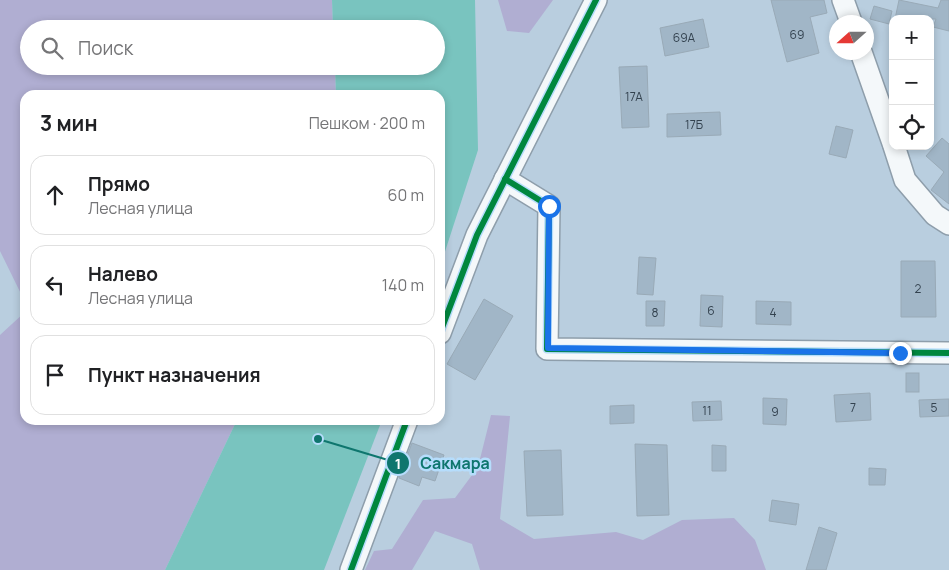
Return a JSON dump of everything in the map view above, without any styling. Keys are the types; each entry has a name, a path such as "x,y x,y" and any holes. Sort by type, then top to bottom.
{"street":[{"path":"445,320 477,235 596,0"},
{"path":"843,0 848,15"},
{"path":"864,60 889,133"},
{"path":"895,150 906,180 935,215 949,224"},
{"path":"505,179 549,206 548,348 949,353"},
{"path":"351,570 405,425"}],"shaded area":[{"path":"0,0 332,0 333,20 20,20 20,75 335,75 336,90 20,90 20,292 0,251"},
{"path":"332,0 475,0 478,150 445,252 445,90 336,90 335,75 445,75 445,20 333,20"},
{"path":"498,0 553,0 529,33 507,31"},
{"path":"20,317 20,425 235,425 165,570 0,570 0,335"},
{"path":"491,415 510,416 500,519 534,539 616,532 643,540 682,520 734,518 755,540 766,570 480,570 472,544 435,531 412,570 365,570 374,551 392,549 423,500 455,498 478,467"},
{"path":"235,425 380,425 324,570 165,570"}],"building":[{"path":"771,0 824,0 827,13 810,17 819,53 787,62"},
{"path":"899,0 938,8 941,0 949,0 949,31 934,27 936,19 934,19 934,15 896,15"},
{"path":"874,6 892,11 891,15 889,15 889,24 874,20 874,15 871,15"},
{"path":"703,19 709,47 665,56 660,28"},
{"path":"647,66 649,127 622,128 619,67"},
{"path":"720,112 721,135 667,137 667,114"},
{"path":"836,126 853,130 846,158 829,154"},
{"path":"942,138 949,144 949,204 931,190 944,172 926,156 931,150 934,150 934,147"},
{"path":"639,257 656,258 653,295 637,294"},
{"path":"901,261 935,261 936,317 901,317"},
{"path":"701,295 723,296 722,327 700,326"},
{"path":"484,299 513,316 475,380 447,364"},
{"path":"646,301 665,301 664,326 646,326"},
{"path":"756,301 791,302 791,325 756,324"},
{"path":"906,373 919,373 919,392 906,392"},
{"path":"870,393 871,420 836,422 834,395"},
{"path":"763,398 787,399 786,425 763,424"},
{"path":"949,399 949,416 920,417 919,400"},
{"path":"721,401 722,420 693,421 692,402"},
{"path":"634,405 634,423 610,424 610,406"},
{"path":"412,443 444,455 435,481 422,477 419,486 399,478"},
{"path":"635,444 667,445 669,515 637,516"},
{"path":"712,445 726,446 726,471 712,471"},
{"path":"561,450 563,515 527,516 524,451"},
{"path":"869,468 886,469 885,485 869,485"},
{"path":"772,500 799,504 796,525 769,521"},
{"path":"819,527 837,533 826,570 806,570"}],"cycle path":[{"path":"445,320 477,235 596,0"},
{"path":"505,179 549,206 547,349 949,353"},
{"path":"351,570 405,425"}],"place":[{"name":"Сакмара","path":"318,439"}],"route":[{"path":"549,206 548,348 900,353"}]}
